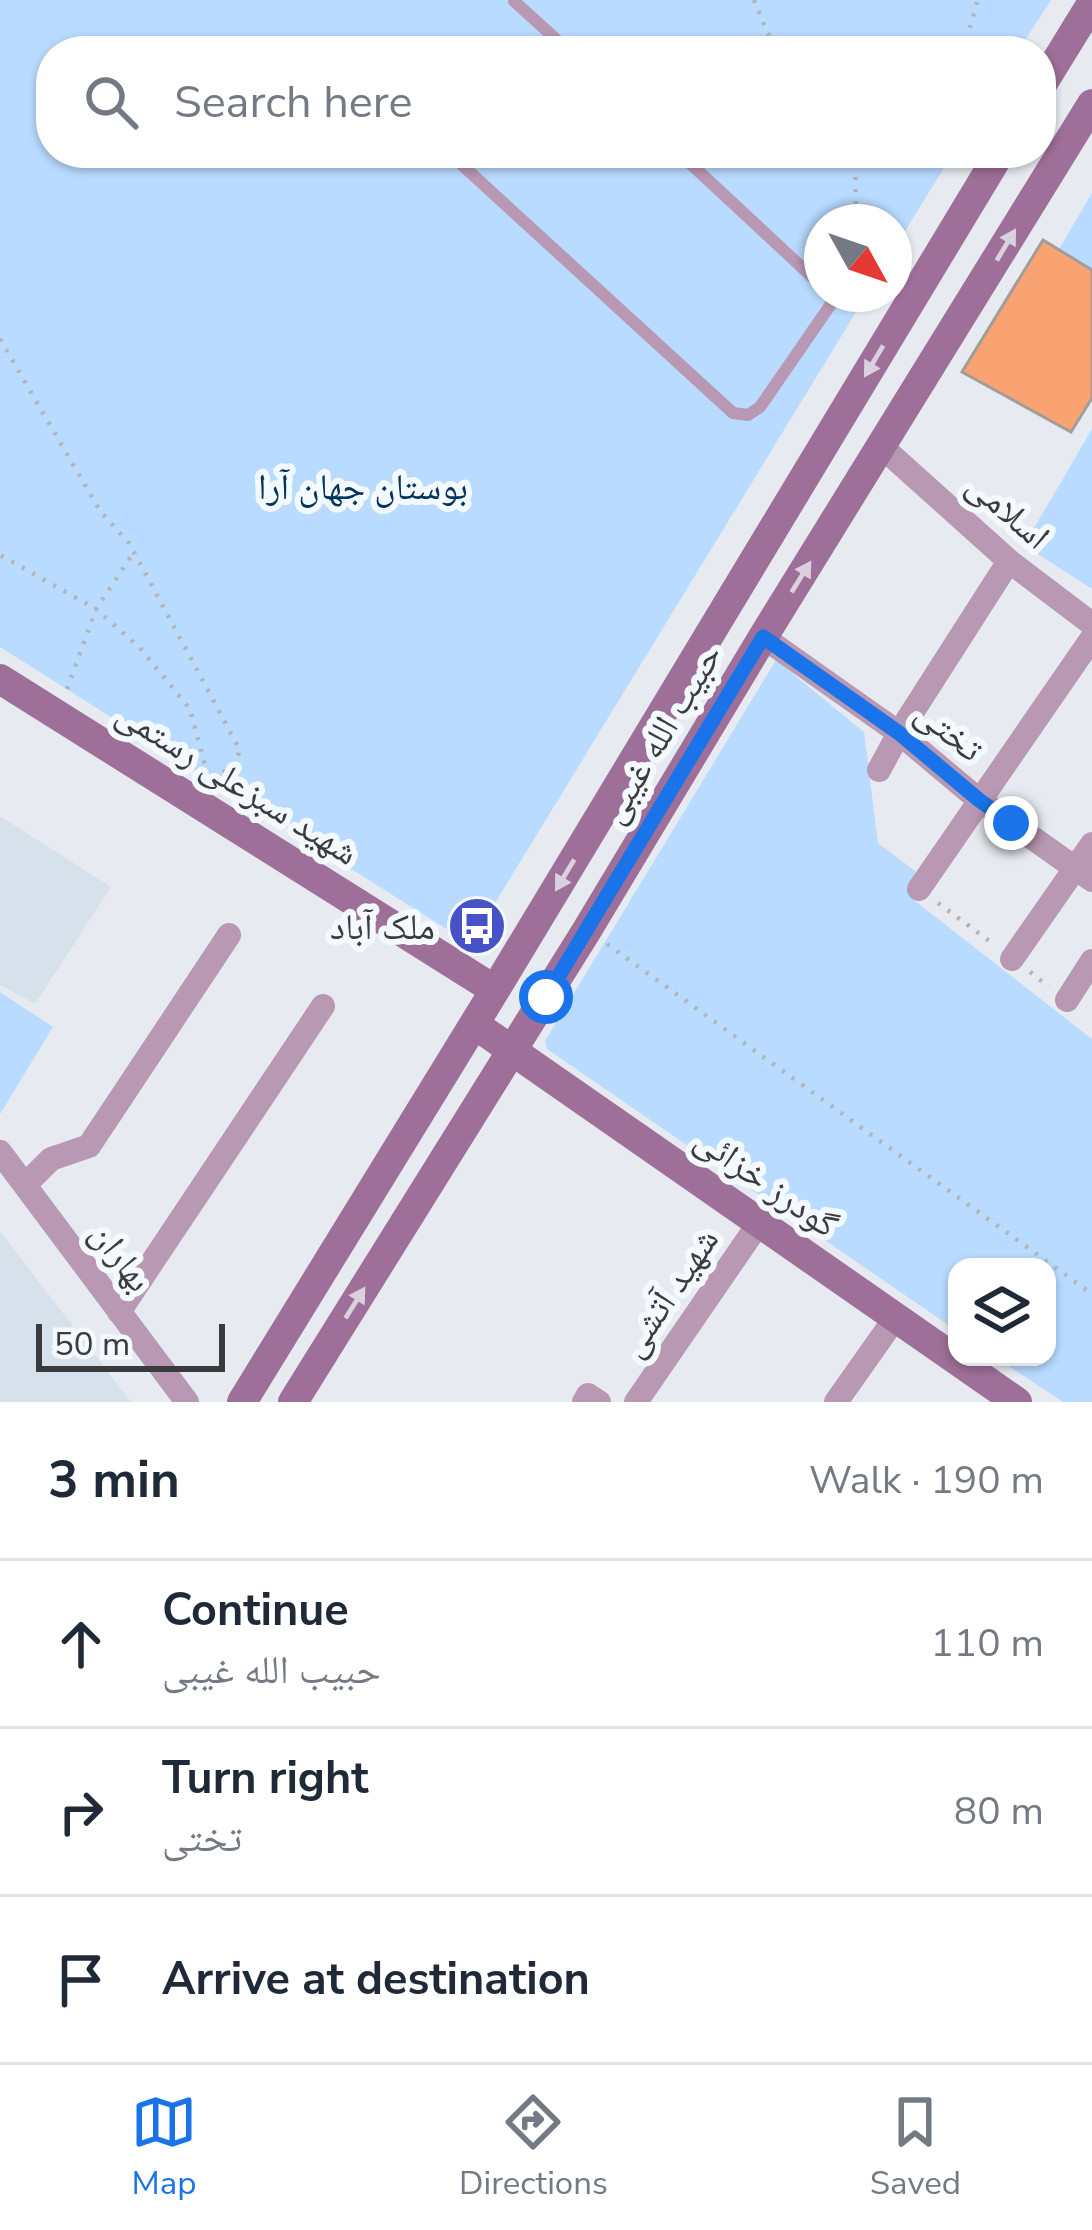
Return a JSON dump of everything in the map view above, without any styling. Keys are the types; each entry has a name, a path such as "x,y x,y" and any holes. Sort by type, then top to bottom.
{"main road":[{"path":"1056,62 1092,3"},
{"name":"حبیب الله غیبی","path":"1056,163 1092,104"},
{"name":"حبیب الله غیبی","path":"912,274 989,168"},
{"name":"حبیب الله غیبی","path":"293,1402 1053,168"},
{"name":"حبیب الله غیبی","path":"242,1402 495,990 889,312"},
{"name":"شهید سبزعلی رستمی","path":"0,679 495,990"},
{"name":"گودرز خزائی","path":"474,1024 1017,1402"}],"street":[{"name":"اسلامی","path":"882,447 1009,561 1092,624"},
{"path":"879,770 1009,561"},
{"name":"تختی","path":"763,637 1084,874"},
{"path":"919,889 1092,638"},
{"path":"1012,959 1084,874 1092,844"},
{"path":"25,1185 51,1159 89,1146 230,935"},
{"path":"1067,1000 1092,961"},
{"path":"119,1312 323,1006"},
{"name":"بهاران","path":"0,1152 187,1402"},
{"name":"شهید آتشی","path":"636,1402 759,1223"},
{"path":"836,1402 896,1318"},
{"path":"584,1402 588,1395 599,1402"}],"lane":[{"path":"514,1 552,36"},
{"path":"465,168 733,413 748,415 760,407 824,312"},
{"path":"695,168 804,269"}],"path":[{"path":"754,0 770,36"},
{"path":"967,36 978,0"},
{"path":"855,168 856,204"},
{"path":"0,339 100,512 134,552 240,750 234,766 208,779 190,709 140,648 96,609 0,556"},
{"path":"68,688 96,609 134,552"},
{"path":"587,930 1092,1294"}],"shaded area":[{"path":"0,816 111,887 35,1004 0,985"},
{"path":"0,1231 131,1402 0,1402"}],"green space":[{"name":"بوستان جهان آرا","path":"0,0 1051,0 1028,36 36,36 36,168 944,168 912,220 912,204 804,204 804,312 856,312 470,944 0,647"},
{"path":"1092,193 1092,282 1051,263"},
{"path":"1092,429 1092,589 1024,545"},
{"path":"776,660 864,732 878,843 923,877 910,897 1092,1039 1092,1402 1063,1402 1009,1366 1056,1366 1056,1258 948,1258 948,1325 547,1049 545,1041"},
{"path":"0,992 53,1027 0,1114"}],"building":[{"path":"1043,240 1092,270 1092,398 1071,432 962,372"}],"place":[{"name":"ملک آباد","path":"477,926"}],"route":[{"path":"546,997 763,637 899,733 1011,823"}]}
